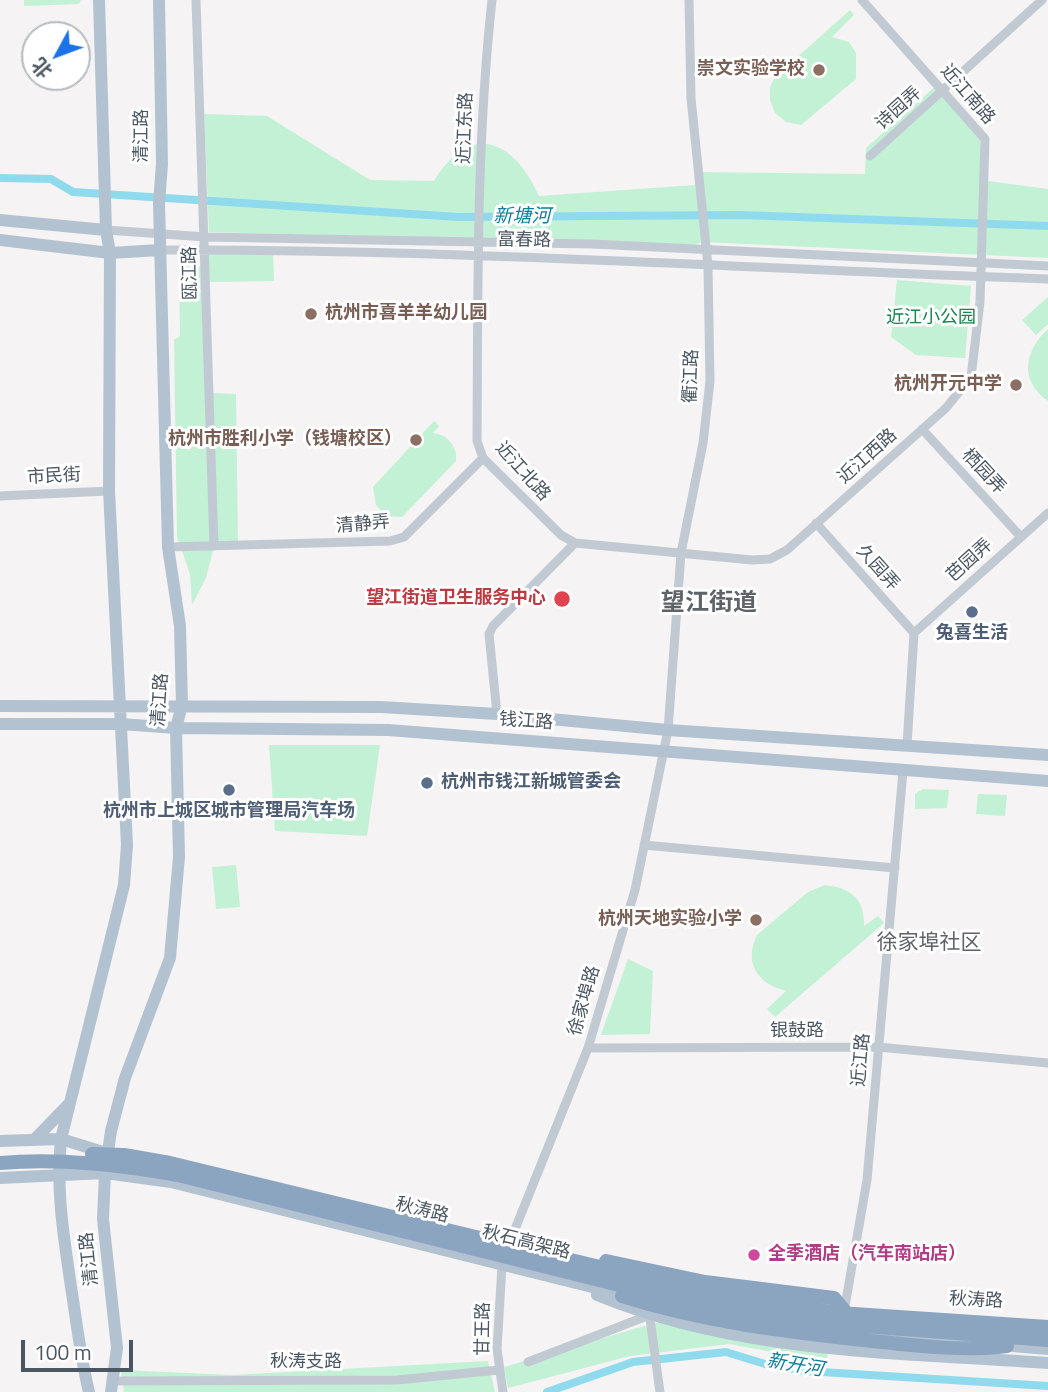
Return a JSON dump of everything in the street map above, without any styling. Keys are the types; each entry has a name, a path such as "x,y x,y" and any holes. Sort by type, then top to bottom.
{"highway":[{"name":"秋石高架路","path":"0,1154 124,1155 277,1188 636,1278 732,1299 839,1313 1048,1324"},
{"name":"秋石高架路","path":"0,1163 71,1161 123,1166 217,1184 656,1295 747,1313 848,1325 1048,1340"},
{"path":"277,1188 310,1193 659,1273 725,1285 834,1298 845,1310"},
{"path":"335,1214 381,1233 565,1277 685,1314 755,1327 896,1344 984,1349 1007,1346"}],"main road":[{"path":"89,1392 80,1356 60,1218 58,1174 61,1139 124,886 127,845 109,491 110,253 104,194 99,0"},
{"name":"清江路","path":"112,1387 117,1349 103,1219 105,1173 125,1078 170,958 179,857 176,727 182,705 180,626 168,547 159,198 162,164 159,0"},
{"name":"富春路","path":"0,220 106,230"},
{"name":"富春路","path":"0,240 110,253 160,250"},
{"name":"钱江路","path":"0,706 375,707 1048,755"},
{"name":"钱江路","path":"0,724 388,730 1048,781"},
{"path":"34,1140 70,1103"},
{"name":"秋涛路","path":"0,1141 61,1139 108,1154 152,1157 227,1172 339,1208 654,1286 786,1308 1048,1324"},
{"name":"秋涛路","path":"0,1178 105,1173 209,1190 502,1266 730,1318 840,1331 1048,1349"},
{"path":"561,1280 648,1316 720,1334 837,1349 1048,1363"}],"street":[{"name":"瓯江路","path":"196,0 206,237 214,546"},
{"name":"近江东路","path":"479,258 481,99 492,0"},
{"name":"衢江路","path":"664,750 668,730 681,553 703,443 710,382 708,266 704,250 689,63 689,0"},
{"name":"近江南路","path":"862,0 985,139 980,277"},
{"name":"诗园弄","path":"870,156 1042,0"},
{"name":"富春路","path":"106,230 206,237 592,244 1048,266"},
{"name":"富春路","path":"160,250 356,250 479,258 593,259 1048,279"},
{"name":"近江北路","path":"479,258 477,441 483,458 561,536 575,543"},
{"name":"近江西路","path":"681,553 770,559 787,550 946,408 971,377 978,337 980,277"},
{"name":"栖园弄","path":"922,429 1021,537"},
{"name":"清静弄","path":"168,547 390,541 404,537 483,458"},
{"name":"市民街","path":"0,496 109,491"},
{"name":"芭园弄","path":"914,633 1048,513"},
{"name":"久园弄","path":"816,523 914,633"},
{"path":"497,714 489,634 492,626 575,543 681,553"},
{"path":"907,745 914,633"},
{"name":"徐家埠路","path":"507,1251 588,1048 635,890 664,750"},
{"name":"近江路","path":"837,1349 867,1180 903,771"},
{"path":"644,845 895,868"},
{"name":"银鼓路","path":"588,1048 878,1047 1048,1063"},
{"name":"甘王路","path":"502,1266 497,1349 502,1391"},
{"path":"654,1286 648,1316 660,1392"},
{"path":"528,1362 648,1316"},
{"name":"秋涛支路","path":"112,1387 397,1380 499,1370"}],"green space":[{"path":"24,0 81,0 79,4 24,6"},
{"path":"850,10 854,15 832,37 849,42 856,53 856,79 801,125 786,122 775,113 770,100 770,87 775,77"},
{"path":"938,84 980,131 980,180 1048,189 1048,258 702,242 694,245 209,232 204,114 267,116 370,180 434,181 448,162 462,150 477,144 491,145 505,151 517,161 539,196 695,185 695,172 865,174 866,148"},
{"path":"205,250 273,252 274,281 207,282 210,393 236,394 238,545 214,546 206,578 192,605 190,574 177,537 174,340 180,336 179,266 206,267"},
{"name":"近江小公园","path":"897,280 971,286 965,358 916,355 891,337"},
{"path":"1048,297 1048,324 1036,335 1022,320"},
{"path":"1048,329 1048,401 1032,384 1028,366 1034,347"},
{"path":"434,421 439,426 433,433 450,442 456,461 402,517 386,516 376,505 373,487"},
{"path":"269,745 380,745 367,836 275,831"},
{"path":"923,789 949,790 947,808 915,809 915,794"},
{"path":"978,794 1007,795 1005,816 976,814"},
{"path":"236,865 240,907 216,909 212,867"},
{"path":"825,885 855,896 862,909 864,926 878,916 884,923 775,1017 767,1009 786,991 761,978 753,963 753,945 757,935 808,892"},
{"path":"628,959 653,971 650,1034 601,1035"},
{"path":"696,1314 830,1329 827,1362 729,1344 630,1356 508,1388 504,1367 644,1326"},
{"path":"488,1361 495,1392 124,1392 121,1370 232,1375"}],"waterway":[{"name":"新塘河","path":"0,178 51,179 73,192 458,217 741,215 1048,226"},
{"name":"新开河","path":"547,1392 633,1362 726,1352 765,1364 805,1371 1048,1386"}],"place":[{"name":"崇文实验学校","path":"819,70"},
{"name":"杭州市喜羊羊幼儿园","path":"311,314"},
{"name":"杭州开元中学","path":"1016,385"},
{"name":"杭州市胜利小学（钱塘校区）","path":"416,440"},
{"name":"望江街道卫生服务中心","path":"562,599"},
{"name":"兔喜生活","path":"972,612"},
{"name":"杭州市钱江新城管委会","path":"427,783"},
{"name":"杭州市上城区城市管理局汽车场","path":"229,790"},
{"name":"杭州天地实验小学","path":"756,920"},
{"name":"全季酒店（汽车南站店）","path":"754,1255"}],"district":[{"name":"望江街道","path":"709,604"},
{"name":"徐家埠社区","path":"929,944"}]}
